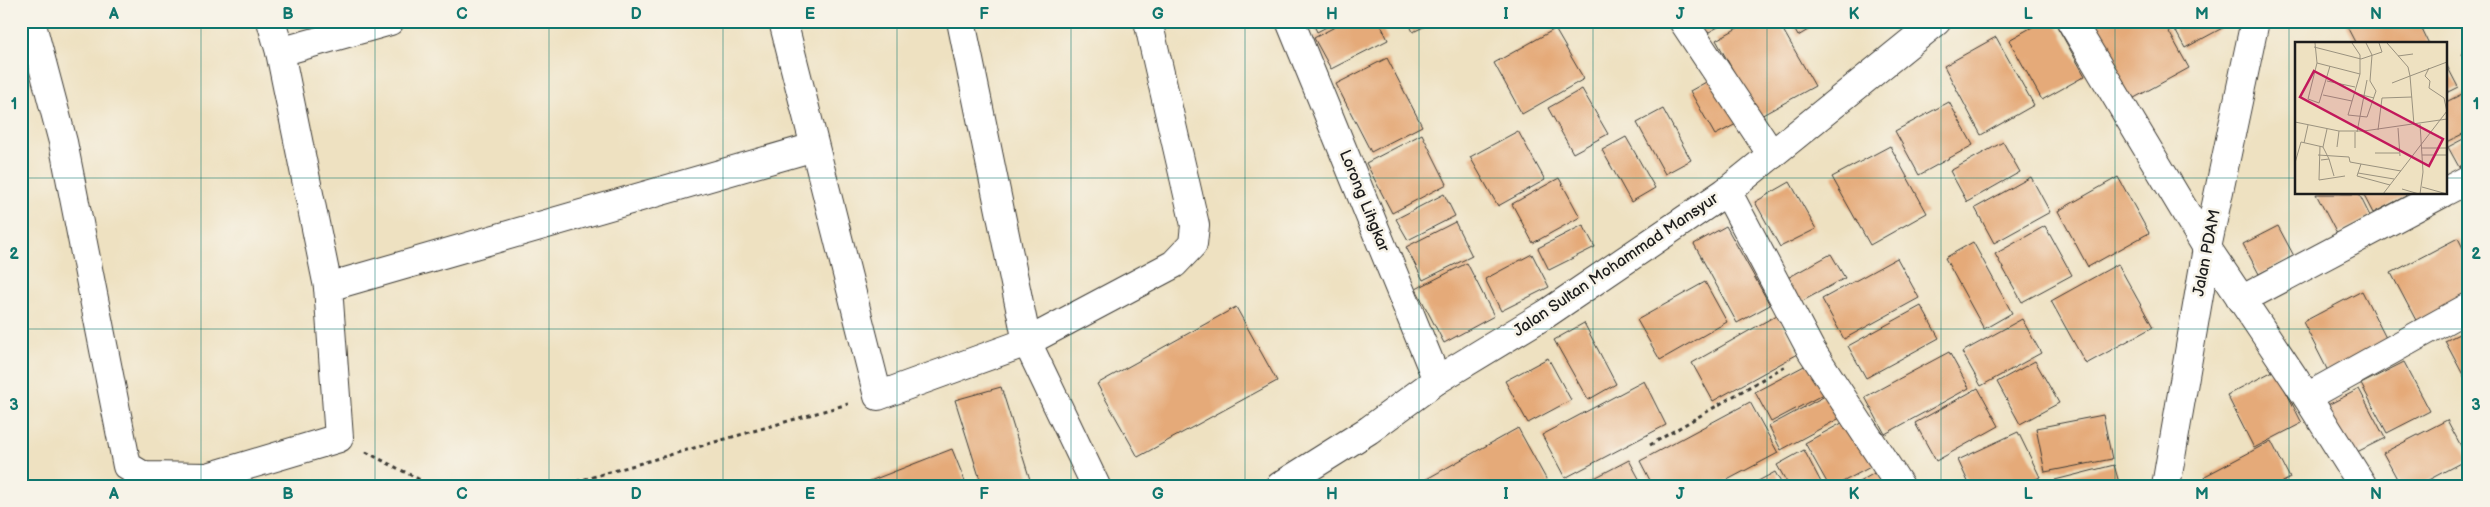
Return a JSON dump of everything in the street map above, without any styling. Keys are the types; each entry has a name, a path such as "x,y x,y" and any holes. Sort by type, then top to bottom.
{"street":[{"path":"31,21 63,142 127,466 144,476 208,477 339,438 328,287 280,52 271,21"},
{"path":"280,52 390,21"},
{"path":"783,21 878,396 1026,342 1174,264 1192,244 1195,225 1148,21"},
{"path":"961,21 1026,342 1096,486"},
{"name":"Lorong Lihgkar","path":"1290,21 1437,380"},
{"path":"1683,21 1772,155"},
{"name":"Jalan Sultan Mohammad Mansyur","path":"1280,486 1369,430 1437,380 1546,314 1727,191 1936,21"},
{"path":"2071,21 2207,248 2240,300 2307,397 2363,486"},
{"name":"Jalan PDAM","path":"2166,486 2207,248 2255,21"},
{"path":"328,287 814,147"},
{"path":"2448,190 2469,179"},
{"path":"1727,191 1812,350 1900,486"},
{"path":"2240,300 2439,195"},
{"path":"2307,397 2469,308"}],"path":[{"path":"1650,445 1812,350"},
{"path":"561,486 878,396"},
{"path":"339,438 432,486"}],"building":[{"path":"1312,21 1338,21 1317,32"},
{"path":"1346,21 1379,21 1388,40 1331,69 1314,38"},
{"path":"1408,21 1436,21 1413,32"},
{"path":"1691,21 1729,21 1700,37"},
{"path":"1750,21 1778,21 1815,86 1759,117 1716,40"},
{"path":"1790,21 1823,21 1798,36"},
{"path":"2043,21 2054,21 2085,76 2042,100 2009,40"},
{"path":"2080,21 2163,21 2189,68 2125,103"},
{"path":"2170,21 2225,21 2228,25 2185,48"},
{"path":"2344,21 2418,21 2428,42 2355,42"},
{"path":"1555,29 1584,79 1522,114 1494,63"},
{"path":"1996,37 2034,105 1981,135 1944,66"},
{"path":"2469,51 2469,67 2462,54"},
{"path":"1387,58 1422,126 1371,152 1336,84"},
{"path":"2448,68 2458,87 2448,92"},
{"path":"1717,76 1742,121 1715,135 1690,91"},
{"path":"1582,89 1608,134 1573,153 1548,108"},
{"path":"2466,92 2469,97 2469,131 2448,141 2448,101"},
{"path":"1949,102 1973,145 1919,175 1895,131"},
{"path":"1663,109 1691,160 1665,174 1637,123"},
{"path":"1518,131 1545,180 1498,206 1470,157"},
{"path":"1422,134 1447,184 1392,213 1366,163"},
{"path":"2469,136 2469,161 2459,167 2448,147"},
{"path":"1626,137 1655,188 1631,202 1602,150"},
{"path":"2003,142 2020,172 1967,202 1950,171"},
{"path":"1890,146 1927,213 1870,245 1832,177"},
{"path":"2031,177 2050,212 1994,243 1975,208"},
{"path":"2118,177 2149,233 2088,267 2058,211"},
{"path":"1559,178 1580,217 1533,243 1512,204"},
{"path":"1790,182 1816,229 1780,247 1755,202"},
{"path":"1444,194 1455,216 1408,240 1396,219"},
{"path":"2317,195 2360,195 2370,216 2337,234"},
{"path":"2364,195 2406,195 2406,196 2373,213"},
{"path":"1455,222 1472,256 1423,280 1406,247"},
{"path":"1583,225 1595,247 1549,270 1538,248"},
{"path":"1726,226 1770,305 1737,323 1694,244"},
{"path":"2045,226 2072,275 2022,302 1995,254"},
{"path":"2278,226 2294,256 2259,274 2243,244"},
{"path":"2458,238 2469,260 2469,303 2420,328 2391,273"},
{"path":"1973,242 2012,313 1984,329 1945,258"},
{"path":"1532,254 1549,287 1501,311 1485,279"},
{"path":"1831,254 1845,278 1797,304 1784,280"},
{"path":"1897,258 1919,298 1844,339 1822,299"},
{"path":"1467,263 1494,316 1444,343 1416,289"},
{"path":"2118,264 2153,327 2086,364 2051,301"},
{"path":"1705,282 1727,322 1660,360 1637,320"},
{"path":"2362,291 2388,342 2329,373 2303,322"},
{"path":"1921,306 1939,338 1866,378 1848,346"},
{"path":"1236,307 1277,381 1138,457 1097,384"},
{"path":"1777,315 1798,354 1713,401 1692,363"},
{"path":"2022,319 2041,353 1981,386 1962,352"},
{"path":"1584,323 1616,384 1588,400 1554,340"},
{"path":"2469,329 2469,386 2445,341"},
{"path":"1949,352 1969,388 1885,434 1865,397"},
{"path":"1548,358 1571,400 1528,423 1505,381"},
{"path":"2035,361 2059,403 2020,424 1997,382"},
{"path":"2404,362 2430,411 2387,433 2361,384"},
{"path":"1808,364 1824,394 1771,422 1755,392"},
{"path":"2275,370 2302,423 2254,448 2227,395"},
{"path":"1644,381 1666,425 1565,478 1542,435"},
{"path":"1001,387 1032,486 982,486 955,400"},
{"path":"1978,388 1999,426 1936,461 1915,423"},
{"path":"2359,389 2385,438 2347,457 2322,408"},
{"path":"1827,395 1840,418 1781,450 1769,426"},
{"path":"1750,402 1778,453 1716,486 1653,486 1640,461"},
{"path":"2103,415 2112,459 2045,472 2036,428"},
{"path":"1851,418 1876,464 1835,486 1829,486 1805,443"},
{"path":"2447,420 2468,459 2417,486 2401,486 2383,453"},
{"path":"1518,428 1550,486 1414,486"},
{"path":"2018,432 2040,477 2021,486 1970,486 1958,460"},
{"path":"2271,441 2290,478 2276,486 2210,486 2205,476"},
{"path":"952,449 967,486 872,486 870,481"},
{"path":"1804,450 1823,486 1789,486 1777,465"},
{"path":"1629,460 1643,486 1579,486"},
{"path":"2114,465 2120,486 2057,486 2055,480"},
{"path":"1878,471 1886,486 1852,486"},
{"path":"1775,472 1783,486 1749,486"},
{"path":"2439,481 2442,486 2430,486"}]}
